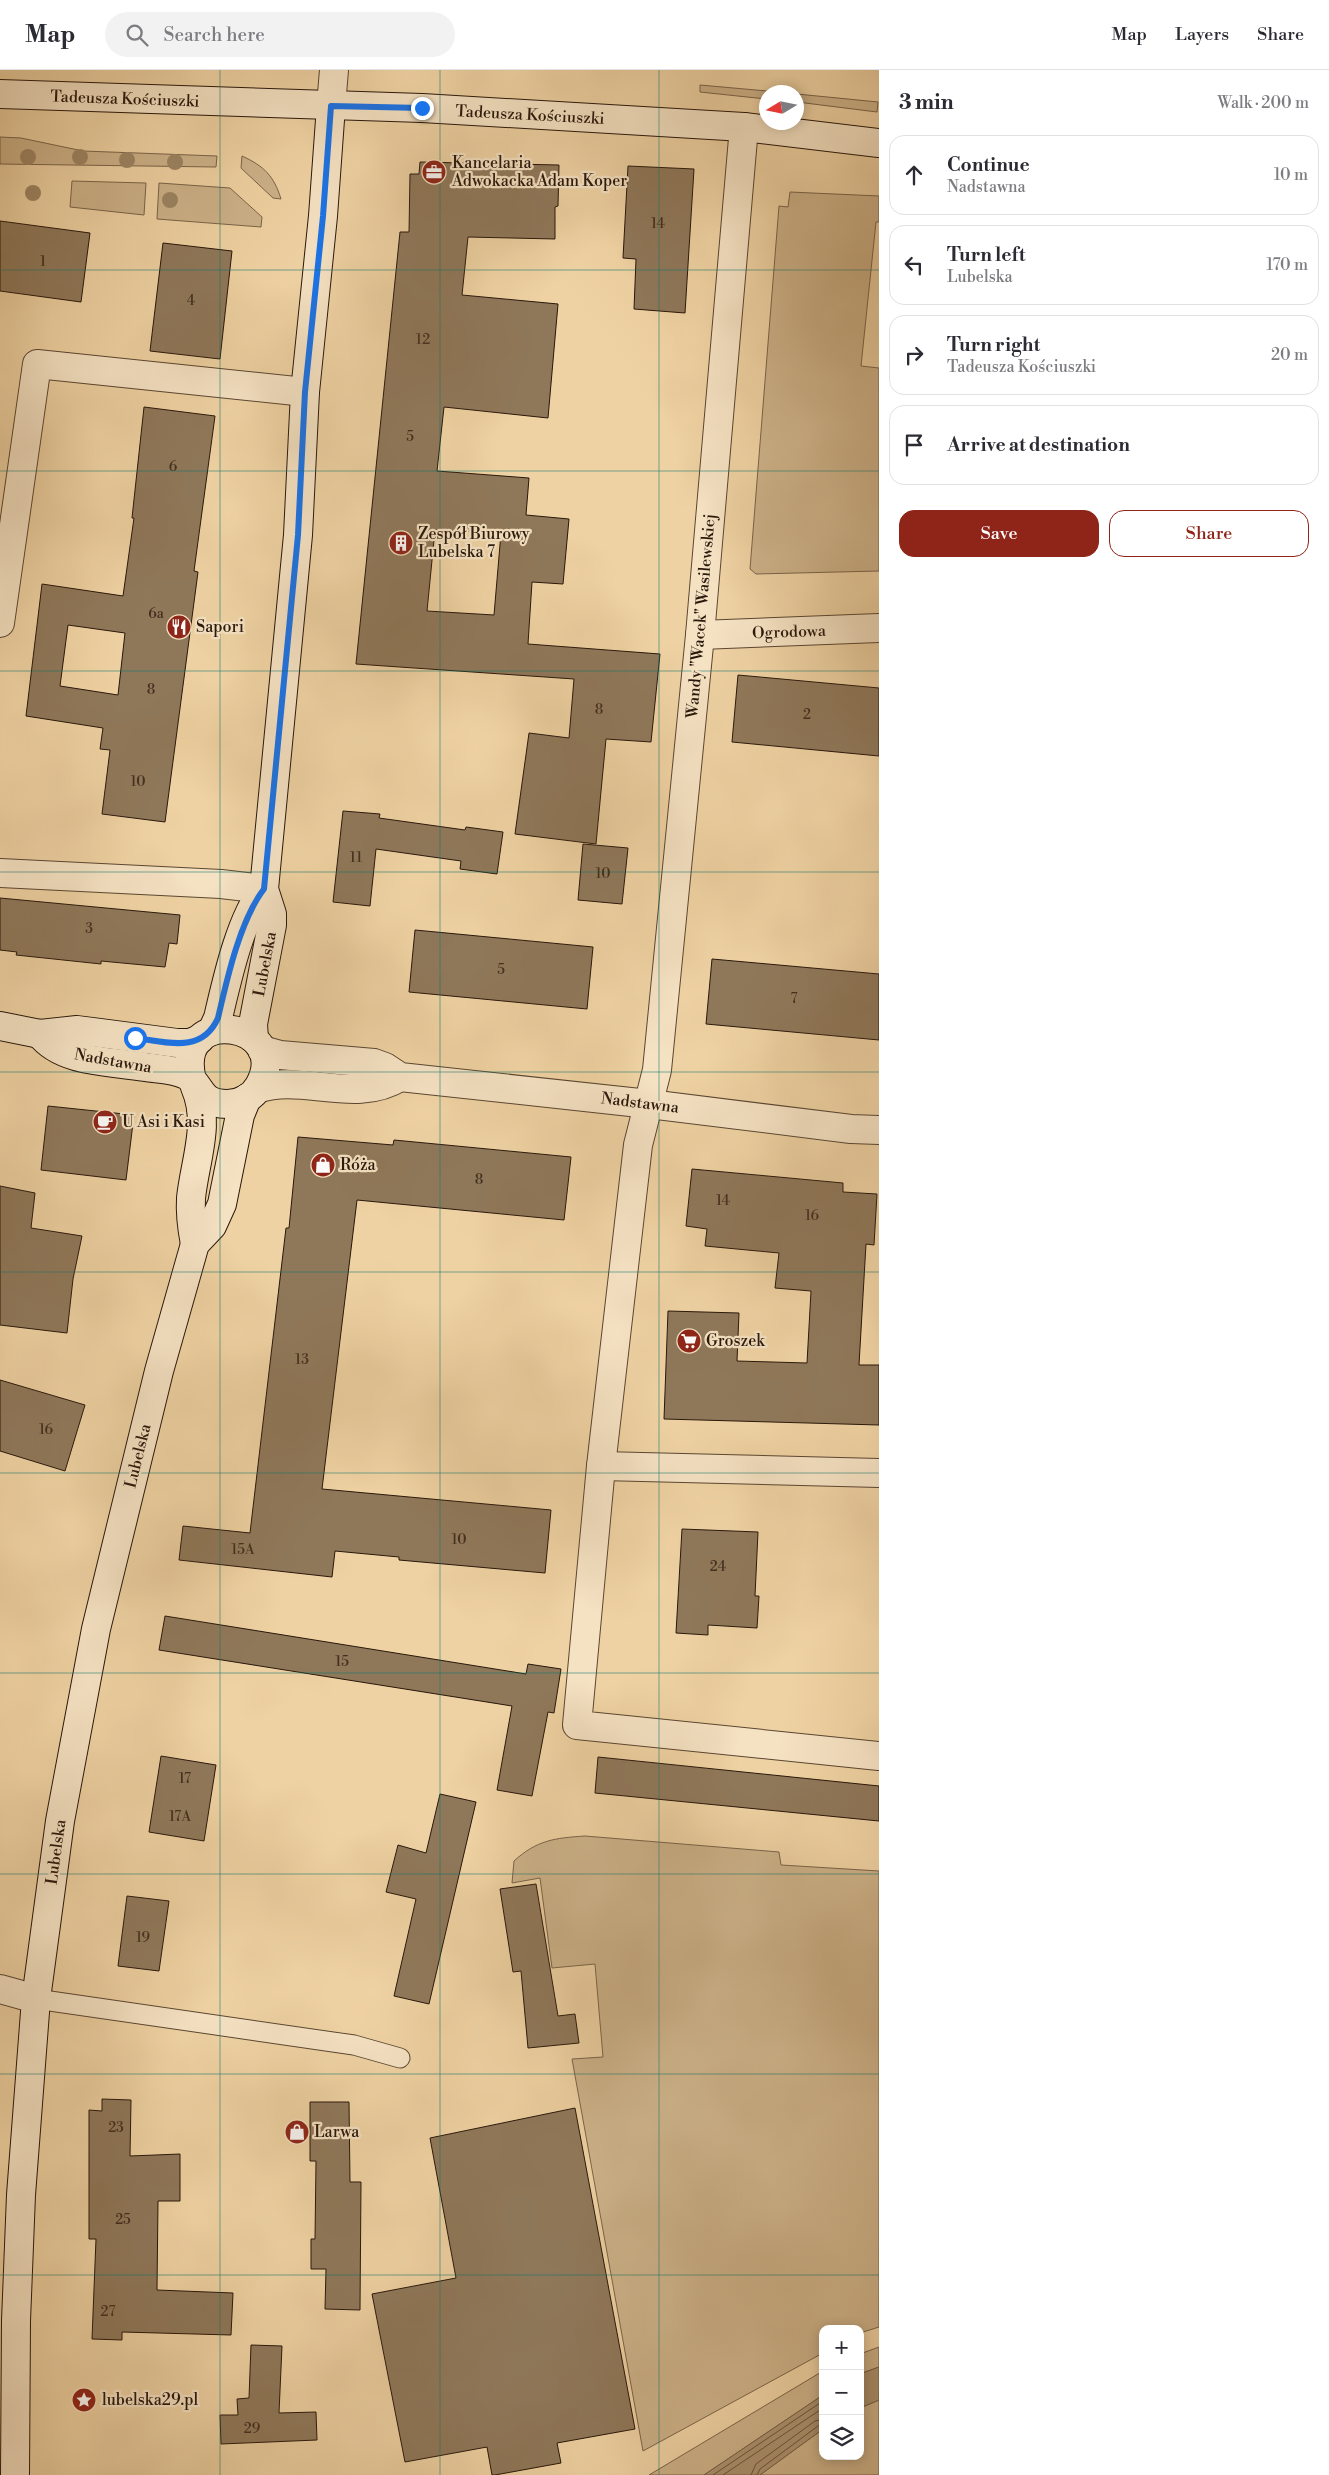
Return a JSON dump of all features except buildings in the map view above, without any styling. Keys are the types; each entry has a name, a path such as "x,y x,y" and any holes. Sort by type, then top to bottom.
{"street":[{"name":"Lubelska","path":"258,1045 253,1024 272,925 272,914 264,889 298,535 305,392 322,225 334,70"},
{"name":"Tadeusza Kościuszki","path":"0,94 422,108 744,127 879,143"},
{"name":"Wandy \"Wacek\" Wasilewskiej","path":"744,127 700,635 657,1070 638,1144 601,1466 577,1725 879,1756"},
{"path":"0,623 36,364 305,392"},
{"name":"Ogrodowa","path":"700,635 879,628"},
{"path":"0,873 221,884 264,889"},
{"name":"Lubelska","path":"206,1035 218,1018 245,921 264,889"},
{"name":"Nadstawna","path":"0,1026 40,1034 77,1030 177,1043 190,1043 206,1035"},
{"path":"234,1029 241,1031 258,1045 264,1074 252,1094 234,1104 219,1103 206,1097 194,1084 190,1072 191,1054 206,1035 234,1029"},
{"name":"Nadstawna","path":"40,1034 52,1046 70,1055 179,1073 194,1084"},
{"name":"Nadstawna","path":"258,1045 280,1055 374,1063 385,1067 400,1077 649,1104 851,1129 879,1130"},
{"name":"Nadstawna","path":"252,1094 280,1086 362,1089 386,1084 400,1077"},
{"name":"Lubelska","path":"194,1084 201,1100 203,1120 191,1198 191,1222 196,1244"},
{"name":"Lubelska","path":"15,2475 16,2321 21,2195 36,1999 60,1822 96,1629 159,1370 196,1244 212,1226 222,1204 240,1115 252,1094"},
{"path":"601,1466 879,1474"},
{"path":"0,1989 36,1999"}],"lane":[{"path":"36,1999 354,2045 400,2058"}],"shaded area":[{"path":"700,85 759,90 759,98 700,92"},
{"path":"804,95 878,102 877,112 804,103"},
{"path":"0,137 21,138 83,151 217,156 216,167 0,164"},
{"path":"242,156 267,173 275,184 281,199 273,198 241,168"},
{"path":"72,181 146,183 144,215 70,207"},
{"path":"159,183 230,188 262,217 261,227 157,219"},
{"path":"790,192 879,196 879,222 876,222 861,366 879,368 879,571 756,574 750,569 779,206 788,207"},
{"path":"585,1836 779,1852 781,1865 879,1871 879,2327 864,2332 864,2325 819,2325 819,2355 643,2451 572,2059 603,2057 595,1964 552,1968 540,1878 512,1883 514,1861 522,1854 539,1844 564,1838"},
{"path":"879,2347 879,2367 864,2373 864,2353"},
{"path":"819,2373 819,2398 704,2475 649,2475"},
{"path":"879,2400 879,2475 760,2475 819,2432 819,2460 864,2460 864,2406"}],"water":[{"path":"879,2367 879,2400 864,2406 864,2373"},
{"path":"819,2398 819,2432 760,2475 704,2475"}],"place":[{"name":"Kancelaria Adwokacka Adam Koper","path":"434,172"},
{"name":"Zespół Biurowy Lubelska 7","path":"401,543"},
{"name":"Sapori","path":"179,627"},
{"name":"U Asi i Kasi","path":"105,1122"},
{"name":"Róża","path":"323,1165"},
{"name":"Groszek","path":"689,1341"},
{"name":"Larwa","path":"297,2132"},
{"name":"lubelska29.pl","path":"84,2400"}],"route":[{"path":"135,1038 171,1043 190,1043 212,1031 218,1018 245,921 264,889 298,535 305,392 323,216 331,106 422,108"}]}
